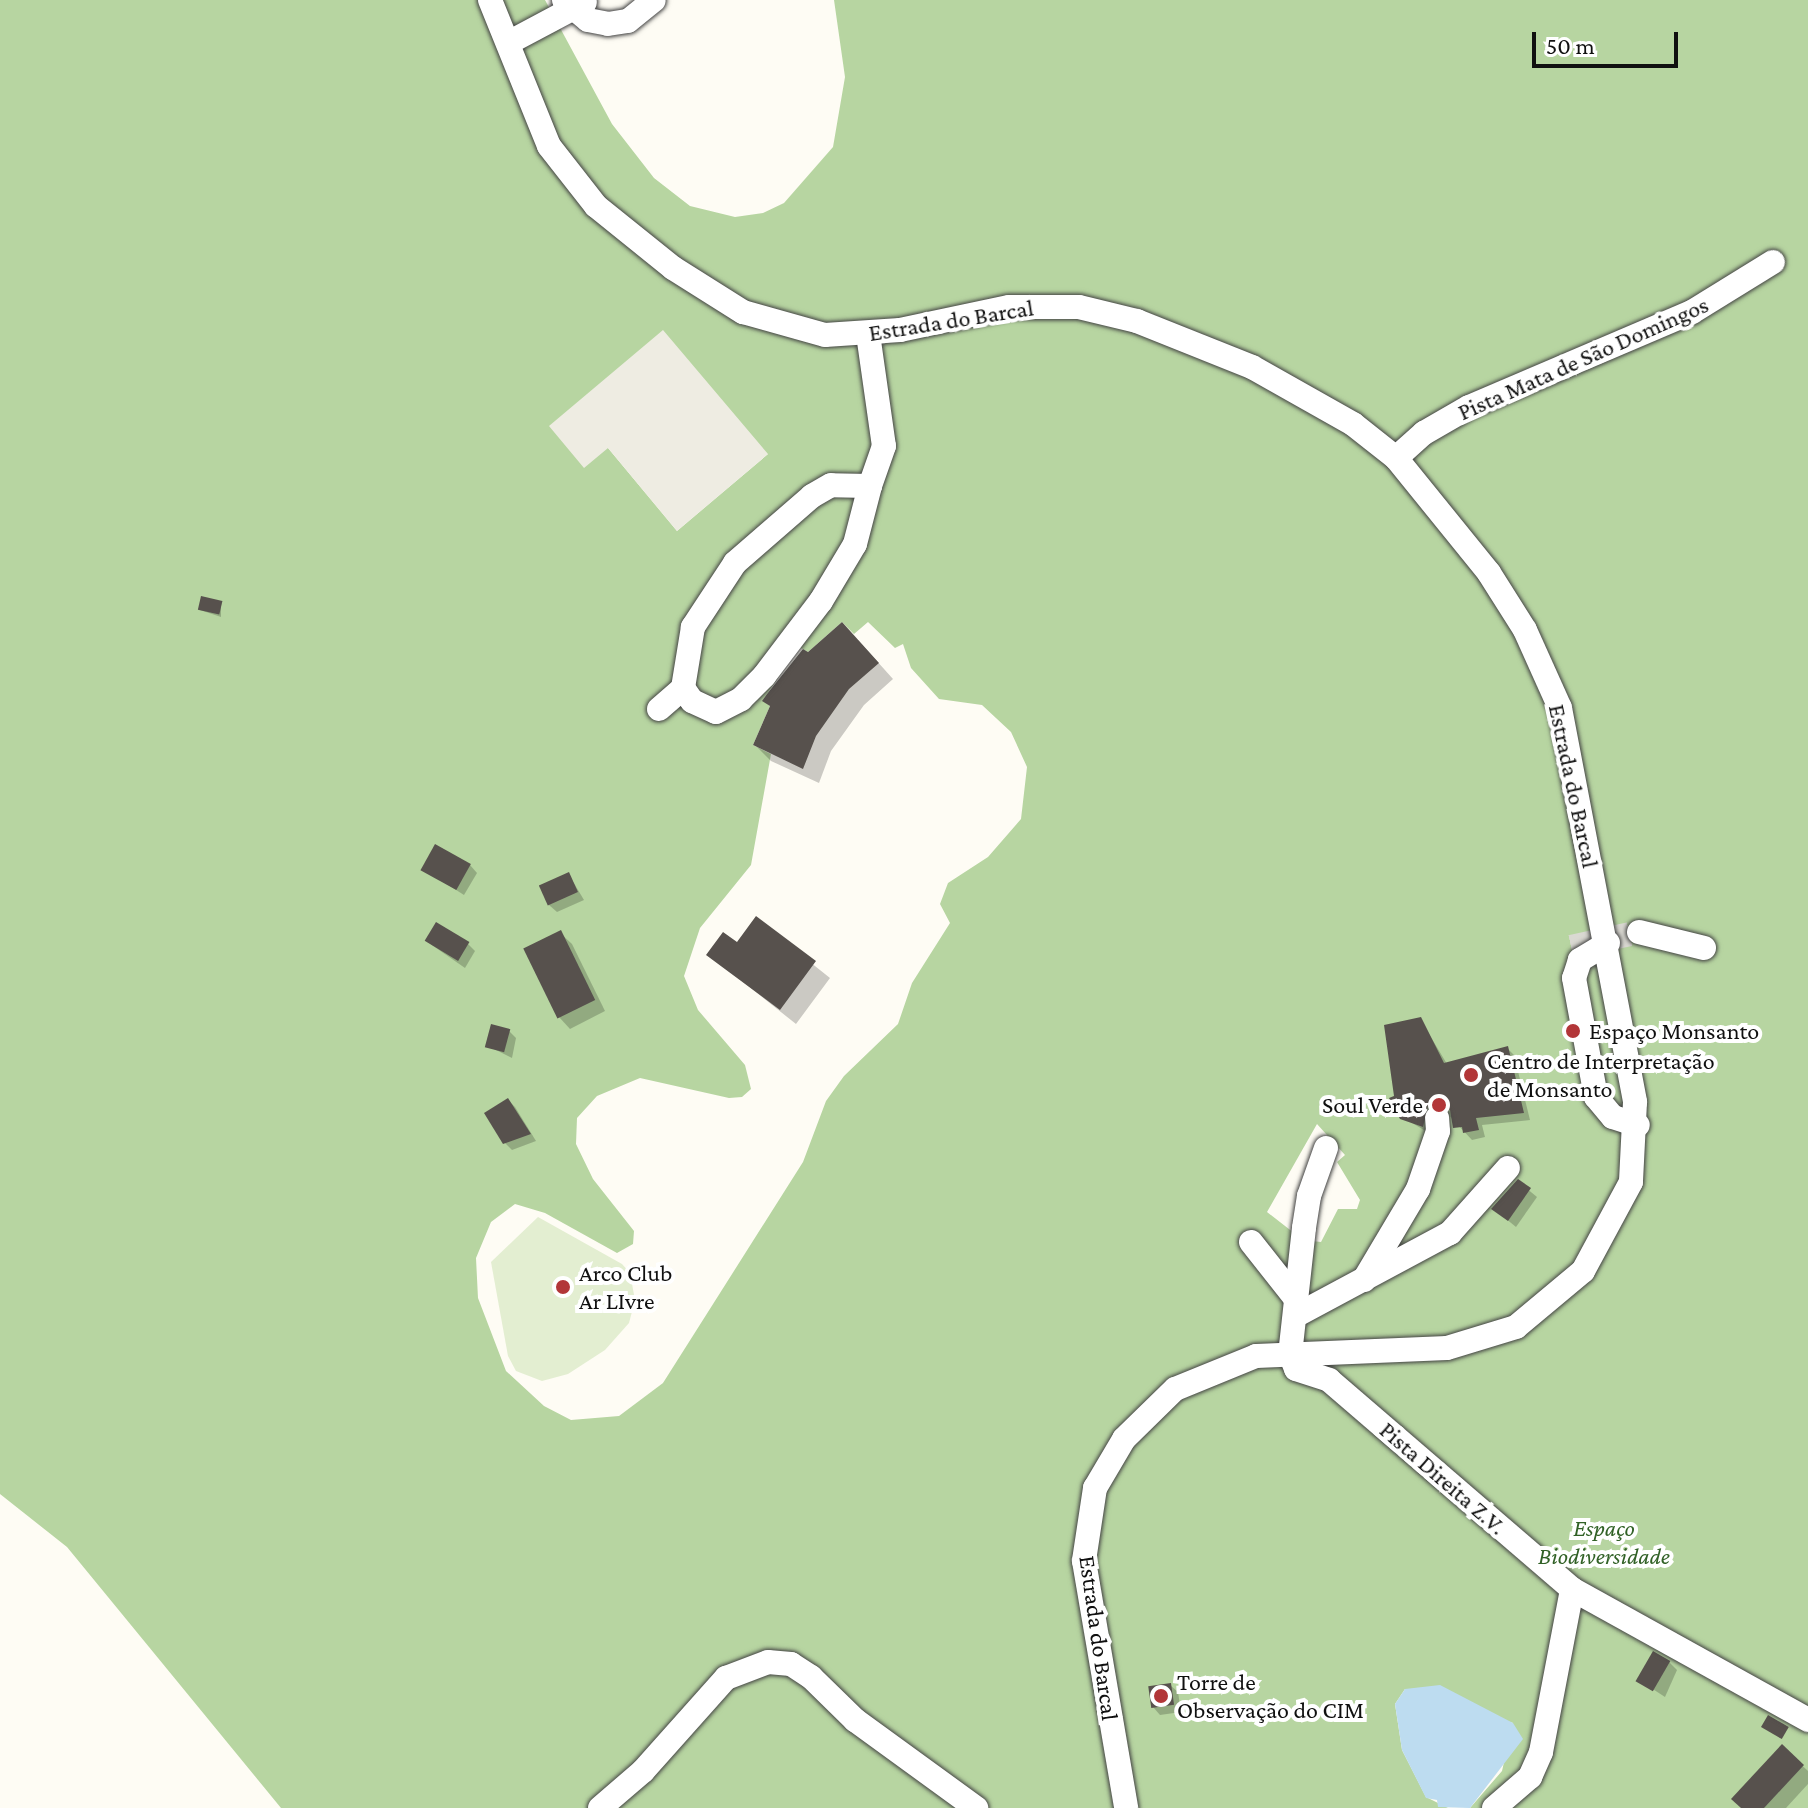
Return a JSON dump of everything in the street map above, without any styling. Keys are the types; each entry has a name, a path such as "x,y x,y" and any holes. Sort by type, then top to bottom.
{"street":[{"name":"Estrada do Barcal","path":"490,0 549,146 596,206 633,238 743,312 825,335 868,334 1009,307 1093,310 1137,321 1252,367 1353,424 1396,458 1489,573 1525,630 1560,708 1608,943 1638,1125 1631,1182 1599,1247 1571,1285 1516,1327 1447,1348 1256,1356 1175,1389 1124,1439 1095,1488 1084,1561 1126,1808"},
{"path":"508,43 574,3 608,24 628,21 654,0"},
{"name":"Pista Mata de São Domingos","path":"1396,458 1424,433 1469,407 1692,312 1773,262"},
{"path":"683,688 692,701 716,712 741,699 764,676 821,601 855,544 884,446 868,334"},
{"path":"659,709 683,688 693,627 735,563 812,496 831,485 870,486"},
{"path":"1639,932 1704,948"},
{"path":"1608,943 1580,960 1574,978 1596,1097 1613,1117 1638,1125"},
{"path":"1363,1282 1418,1189 1438,1131 1437,1118"},
{"path":"1290,1354 1309,1196 1326,1148"},
{"path":"1297,1307 1363,1282 1464,1222 1508,1168"},
{"path":"1251,1242 1297,1307"},
{"name":"Pista Direita Z.V.","path":"1290,1354 1296,1369 1329,1380 1572,1589 1808,1720"},
{"path":"1494,1808 1530,1777 1541,1752 1572,1589"},
{"path":"600,1808 643,1771 726,1678 768,1662 791,1664 811,1677 855,1720 976,1808"}],"green space":[{"name":"Espaço Biodiversidade","path":"0,0 545,0 612,124 654,178 690,206 735,217 763,213 784,203 833,147 845,77 834,0 1808,0 1808,1808 1470,1808 1502,1771 1513,1723 1405,1689 1395,1704 1402,1750 1426,1797 1448,1808 281,1808 67,1547 0,1494","holes":["608,448 768,454 677,531","842,622 854,634 868,622 895,648 903,644 911,668 939,699 982,705 1011,732 1027,767 1021,819 988,857 948,883 940,904 950,923 912,983 898,1024 844,1076 826,1101 803,1162 663,1383 619,1416 571,1420 544,1406 506,1371 478,1298 476,1258 491,1222 515,1204 545,1213 617,1253 633,1244 634,1231 593,1179 576,1144 577,1118 597,1096 640,1078 729,1098 742,1097 751,1089 745,1065 698,1010 684,976 700,928 751,865 771,754 753,745 770,706 763,700 799,647 808,652","1317,1124 1345,1155 1337,1162 1360,1200 1357,1209 1338,1209 1321,1242 1303,1240 1267,1212"]},
{"name":"Arco Club Ar LIvre","path":"538,1217 622,1264 630,1273 635,1300 629,1323 605,1350 568,1374 542,1381 516,1371 508,1356 491,1262"}],"shaded area":[{"path":"663,330 768,454 677,531 608,448 584,468 549,426"}],"water":[{"path":"1440,1685 1513,1723 1523,1739 1470,1808 1438,1807 1437,1800 1426,1798 1402,1750 1395,1704 1405,1689"}],"building":[{"path":"201,596 222,601 219,615 198,610"},
{"path":"842,622 879,663 849,689 816,736 803,769 753,745 770,706 762,701 803,649 808,652"},
{"path":"435,844 471,864 456,890 420,870"},
{"path":"569,872 578,892 548,906 539,885"},
{"path":"756,916 816,961 780,1010 706,955 723,932 737,942"},
{"path":"436,922 469,942 458,961 425,941"},
{"path":"561,930 595,1000 557,1019 523,948"},
{"name":"Centro de Interpretação de Monsanto","path":"1421,1017 1444,1063 1508,1046 1524,1113 1476,1118 1479,1130 1463,1133 1462,1127 1453,1128 1450,1110 1443,1104 1428,1106 1423,1127 1400,1119 1389,1098 1394,1096 1384,1025"},
{"path":"491,1024 510,1029 504,1052 485,1047"},
{"path":"508,1098 531,1134 503,1144 484,1113"},
{"path":"1518,1179 1531,1188 1508,1221 1491,1209"},
{"path":"1653,1651 1670,1661 1653,1691 1636,1681"},
{"name":"Torre de Observação do CIM","path":"1171,1683 1174,1705 1151,1708 1148,1686"},
{"path":"1768,1715 1789,1727 1782,1739 1761,1727"},
{"path":"1782,1744 1804,1765 1764,1808 1741,1808 1731,1799"}],"tunnel":[{"path":"1571,947 1639,932"}],"place":[{"name":"Espaço Monsanto","path":"1573,1031"},
{"name":"Centro de Interpretação de Monsanto","path":"1471,1075"},
{"name":"Soul Verde","path":"1439,1105"},
{"name":"Arco Club Ar LIvre","path":"563,1287"},
{"name":"Torre de Observação do CIM","path":"1161,1696"}]}
